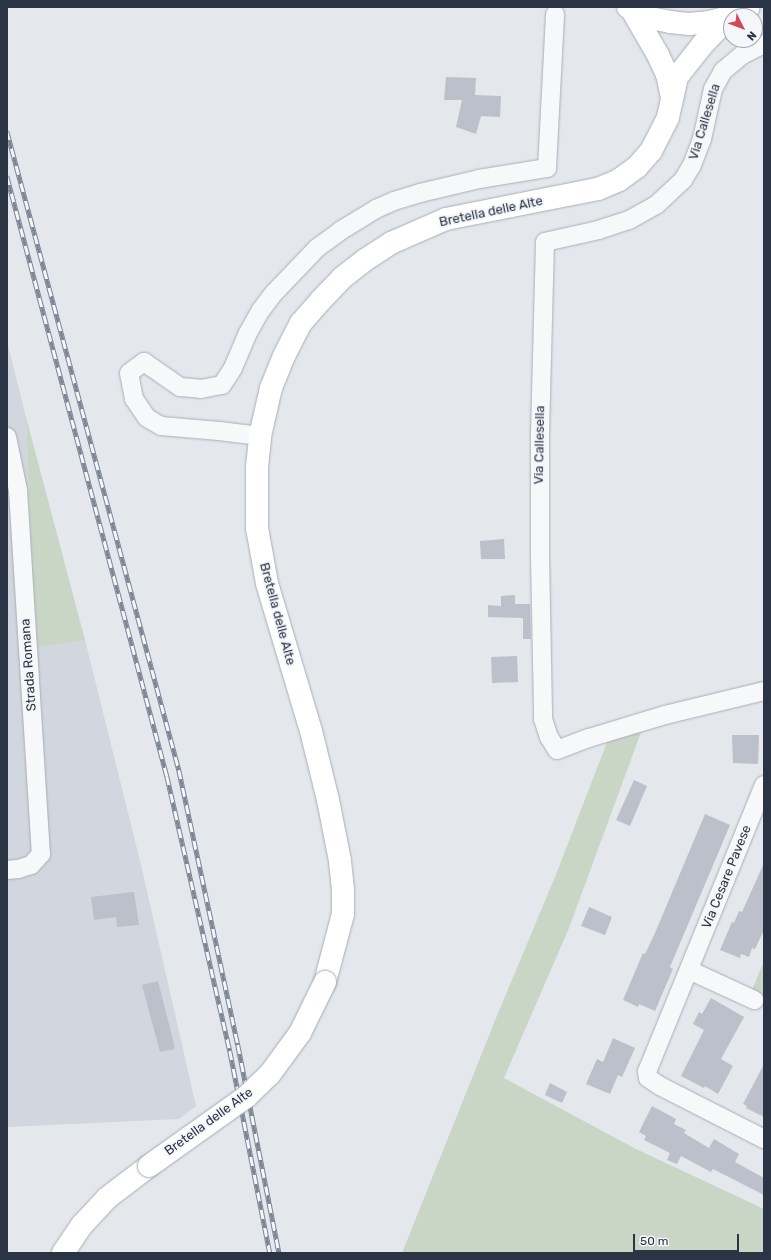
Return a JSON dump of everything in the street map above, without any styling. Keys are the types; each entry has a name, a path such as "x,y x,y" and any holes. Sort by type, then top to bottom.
{"main road":[{"path":"630,8 650,18 670,22 690,24 710,22 723,19"},
{"name":"Bretella delle Alte","path":"630,8 658,55 667,74 672,97"},
{"name":"Bretella delle Alte","path":"63,1253 82,1225 108,1198 149,1166 246,1097 270,1074 300,1033 325,982 343,914 343,890 340,861 328,800 311,731 267,583 257,528 260,436 271,388 284,356 301,323 342,278 365,260 391,243 446,219 598,189 619,180 637,167 651,151 668,117 677,77 703,44 723,23"}],"street":[{"path":"260,436 161,426 147,418 134,399 129,374 144,362 180,387 201,389 222,384 233,368 248,333 261,310 274,293 317,248 340,231 376,209 394,201 420,193 479,179 547,168 555,14"},
{"name":"Via Callesella","path":"764,44 742,55 723,71 713,89 702,139 692,165 683,180 656,205 629,220 598,230 545,242 540,439 540,564 543,719 549,737 557,750 589,738 665,715 764,691"},
{"name":"Strada Romana","path":"7,437 18,490 41,854 30,865 18,869 7,870"},
{"name":"Via Cesare Pavese","path":"764,785 647,1071 648,1078 764,1139"},
{"path":"689,970 754,1000"}],"shaded area":[{"path":"7,341 26,417 35,646 85,640 141,865 196,1106 179,1119 7,1127"}],"green space":[{"path":"26,417 85,640 35,647"},
{"path":"643,727 569,928 504,1078 636,1149 764,1209 764,1253 402,1253 496,1018 555,877 609,737"},
{"path":"764,961 764,1003 750,995"}],"building":[{"path":"446,77 476,78 475,95 501,96 500,117 481,116 476,134 456,127 462,100 444,100"},
{"path":"504,539 505,559 481,559 480,541"},
{"path":"515,595 515,604 530,604 531,639 523,639 523,618 488,617 488,605 501,606 501,596"},
{"path":"517,656 518,682 492,683 491,657"},
{"path":"732,735 759,735 758,764 733,763"},
{"path":"634,780 647,786 630,826 616,820"},
{"path":"705,814 730,825 670,967 673,969 655,1011 639,1004 638,1007 623,1000 643,953 645,954 655,933"},
{"path":"764,863 764,930 755,949 752,948 749,957 741,954 740,958 720,950 732,922 734,923 739,911 742,912"},
{"path":"134,892 139,925 117,927 116,917 94,920 91,897"},
{"path":"589,907 612,917 605,935 581,926"},
{"path":"158,981 174,1044 174,1049 160,1052 142,985"},
{"path":"711,998 744,1017 721,1059 733,1066 718,1094 705,1086 704,1088 681,1076 704,1030 693,1024 699,1012 702,1014"},
{"path":"613,1038 635,1048 622,1077 618,1075 610,1094 586,1084 597,1059 603,1062"},
{"path":"764,1064 764,1117 746,1108 747,1106 743,1104"},
{"path":"550,1083 567,1092 562,1103 545,1095"},
{"path":"652,1106 676,1119 674,1124 686,1130 684,1133 709,1148 714,1139 739,1154 735,1162 764,1178 764,1195 713,1169 711,1172 681,1156 677,1164 667,1160 670,1153 644,1140 646,1136 639,1132"}],"railway":[{"path":"7,131 179,770 238,1045 279,1253"},
{"path":"7,176 167,776 230,1051 270,1253"}]}
